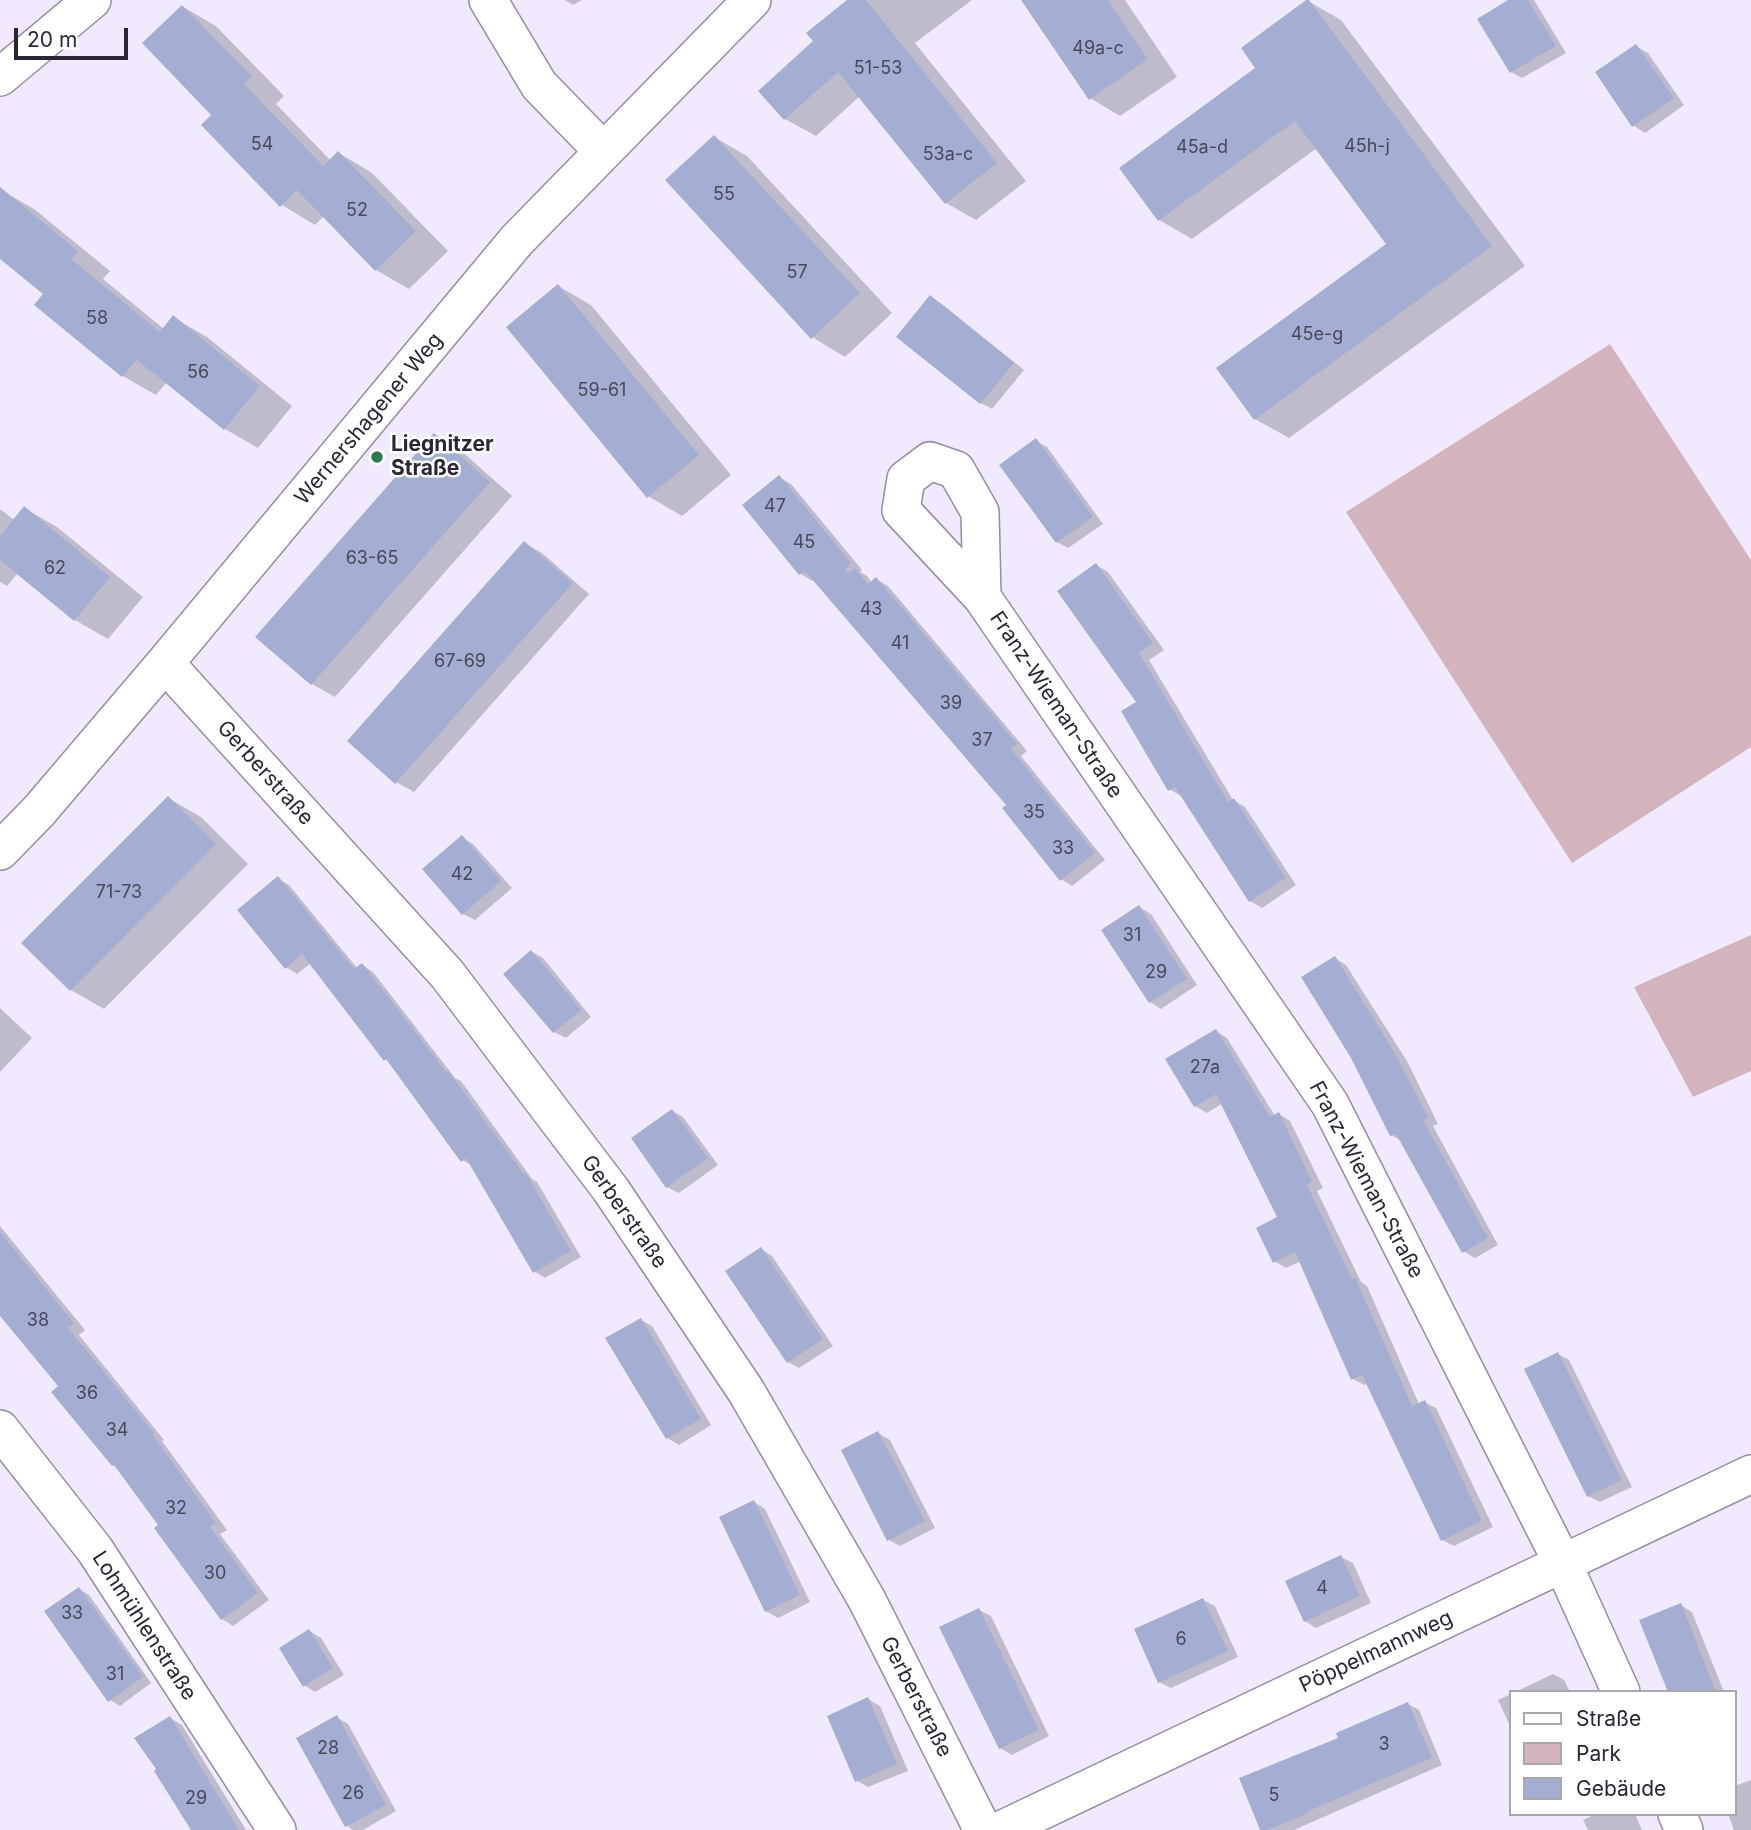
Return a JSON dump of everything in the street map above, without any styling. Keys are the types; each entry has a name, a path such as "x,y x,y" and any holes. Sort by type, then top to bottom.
{"street":[{"path":"0,76 92,0"},
{"path":"488,0 539,85 603,151"},
{"name":"Wernershagener Weg","path":"0,851 39,811 165,663 517,240 752,0"},
{"name":"Franz-Wieman-Straße","path":"982,597 1329,1104 1563,1564 1620,1690"},
{"name":"Gerberstraße","path":"165,663 447,974 611,1190 746,1391 867,1600 983,1830"},
{"name":"Lohmühlenstraße","path":"0,1429 95,1550 277,1830"},
{"name":"Pöppelmannweg","path":"1001,1830 1751,1474"}],"green space":[{"path":"1610,344 1751,560 1751,747 1572,863 1346,512"},
{"path":"1751,935 1751,1071 1693,1097 1634,987"}],"building":[{"path":"847,0 866,0 997,163 945,204 838,72 784,120 758,91 813,41 806,33"},
{"path":"1021,0 1108,0 1148,59 1089,100"},
{"path":"1309,0 1492,246 1254,420 1216,368 1386,244 1295,121 1158,221 1119,168 1255,68 1241,48"},
{"path":"1508,0 1528,0 1556,46 1510,73 1477,19"},
{"path":"182,5 252,76 244,84 323,166 338,151 416,231 375,271 297,190 280,207 201,125 211,115 142,43"},
{"path":"1636,44 1674,98 1632,127 1595,72"},
{"path":"714,135 860,293 811,339 665,180"},
{"path":"0,187 78,251 71,259 160,332 173,315 260,386 224,430 137,360 122,377 34,305 43,294 0,259"},
{"path":"558,284 699,455 647,498 506,327"},
{"path":"930,295 1014,363 980,404 896,337"},
{"path":"434,433 490,482 311,685 255,637"},
{"path":"1036,438 1093,517 1056,543 999,465"},
{"path":"779,475 851,563 845,570 848,573 855,568 868,584 876,577 1017,744 1011,749 1095,853 1060,881 1002,808 1006,805 805,571 799,575 742,505"},
{"path":"24,506 110,577 74,621 0,560 0,536"},
{"path":"524,541 573,583 395,784 347,741"},
{"path":"1096,563 1153,643 1139,653 1228,802 1234,798 1286,878 1249,902 1175,787 1168,791 1121,711 1136,702 1057,591"},
{"path":"168,796 216,844 70,991 21,943"},
{"path":"462,835 501,881 462,915 422,869"},
{"path":"278,876 354,969 362,963 447,1073 449,1072 524,1174 526,1173 571,1251 533,1273 466,1158 461,1162 386,1059 384,1061 302,954 285,969 237,910"},
{"path":"1139,905 1187,979 1149,1003 1101,930"},
{"path":"531,950 581,1010 553,1033 503,974"},
{"path":"1335,956 1393,1050 1428,1117 1423,1120 1488,1238 1462,1253 1396,1134 1390,1136 1351,1058 1301,977"},
{"path":"1216,1029 1270,1117 1279,1112 1312,1182 1307,1185 1352,1279 1355,1277 1412,1406 1425,1400 1482,1521 1441,1541 1362,1375 1351,1380 1295,1252 1273,1263 1256,1228 1277,1217 1216,1094 1194,1107 1165,1059"},
{"path":"672,1109 708,1158 666,1188 631,1138"},
{"path":"0,1232 74,1323 68,1328 154,1433 152,1434 216,1523 210,1527 258,1593 221,1620 154,1528 158,1525 114,1465 112,1466 51,1392 58,1386 0,1316"},
{"path":"761,1247 823,1339 787,1363 725,1271"},
{"path":"641,1318 701,1419 666,1439 605,1338"},
{"path":"1558,1352 1622,1480 1587,1497 1524,1369"},
{"path":"878,1431 925,1521 887,1541 841,1450"},
{"path":"754,1500 800,1595 765,1612 719,1517"},
{"path":"1341,1555 1360,1596 1304,1622 1285,1581"},
{"path":"79,1587 143,1677 108,1702 44,1611"},
{"path":"1203,1598 1228,1651 1158,1683 1134,1629"},
{"path":"1681,1603 1715,1690 1667,1690 1639,1620"},
{"path":"979,1608 1039,1730 999,1749 939,1627"},
{"path":"309,1629 333,1668 303,1687 279,1648"},
{"path":"868,1697 897,1764 855,1782 827,1716"},
{"path":"1408,1702 1432,1758 1309,1813 1267,1830 1260,1830 1239,1778 1338,1738 1336,1733"},
{"path":"337,1715 386,1805 345,1827 296,1738"},
{"path":"170,1716 239,1830 191,1830 154,1771 156,1769 134,1738"}],"place":[{"name":"Liegnitzer Straße","path":"377,457"}]}
